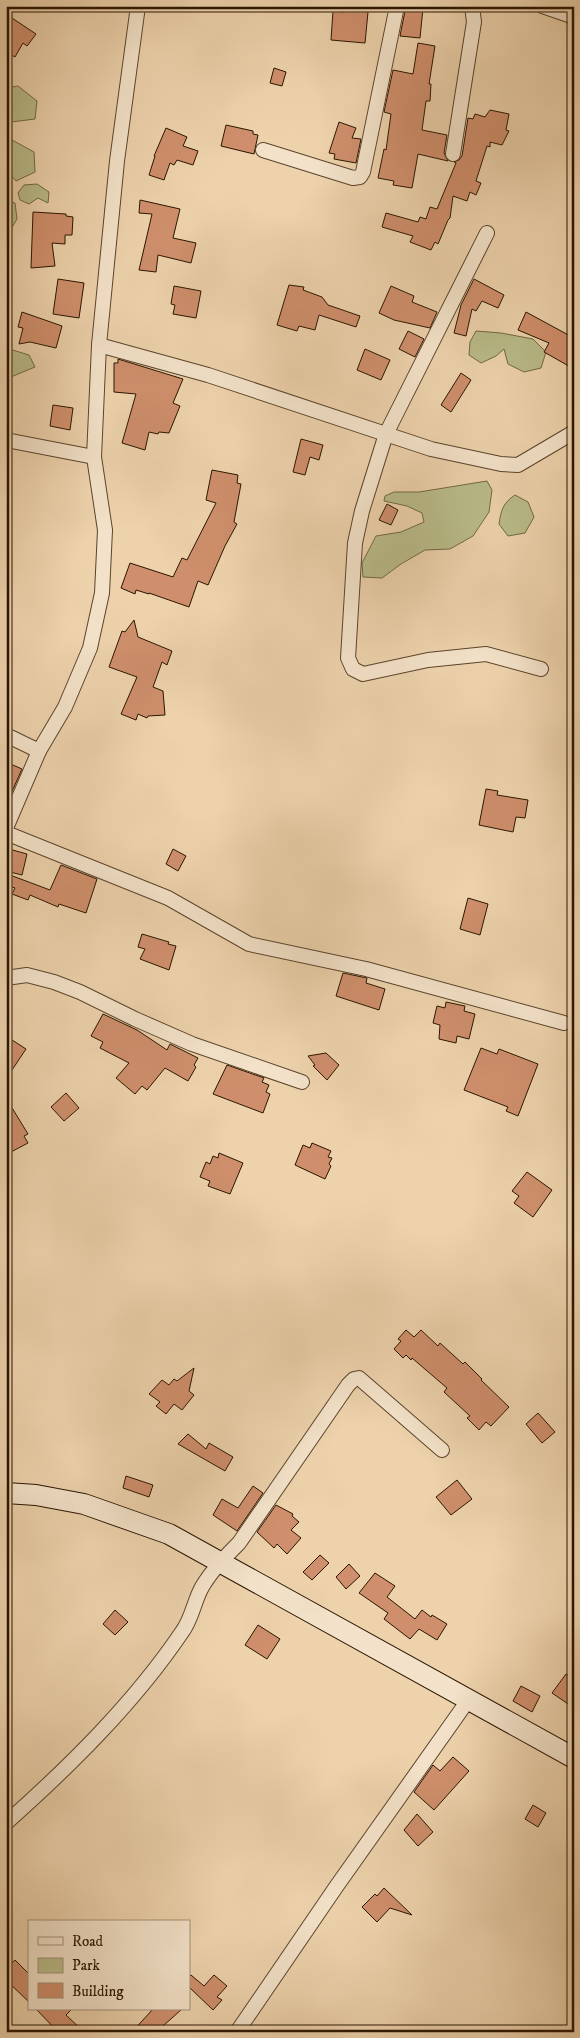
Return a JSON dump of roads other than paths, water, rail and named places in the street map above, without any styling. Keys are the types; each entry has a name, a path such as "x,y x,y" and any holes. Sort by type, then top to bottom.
{"street":[{"path":"6,828 38,751 65,707 90,648 102,593 105,530 94,457 99,346 117,160 138,6"},
{"path":"263,150 353,178 360,177 363,172 397,6"},
{"path":"454,154 474,22 472,6"},
{"path":"542,6 574,17"},
{"path":"487,233 386,434 362,511 355,542 348,658 353,668 363,674 428,660 486,654 541,669"},
{"path":"99,346 208,375 431,450 501,464 518,465 574,432"},
{"path":"6,440 94,457"},
{"path":"6,735 38,751"},
{"path":"6,833 168,898 249,944 366,969 564,1023"},
{"path":"6,978 27,975 54,982 80,992 192,1044 302,1082"},
{"path":"6,1823 49,1784 132,1697 184,1630 202,1588 220,1562 239,1542 354,1379 359,1378 442,1450"},
{"path":"6,1493 36,1495 84,1504 169,1534 574,1758"},
{"path":"237,2032 342,1879 470,1699"}]}
